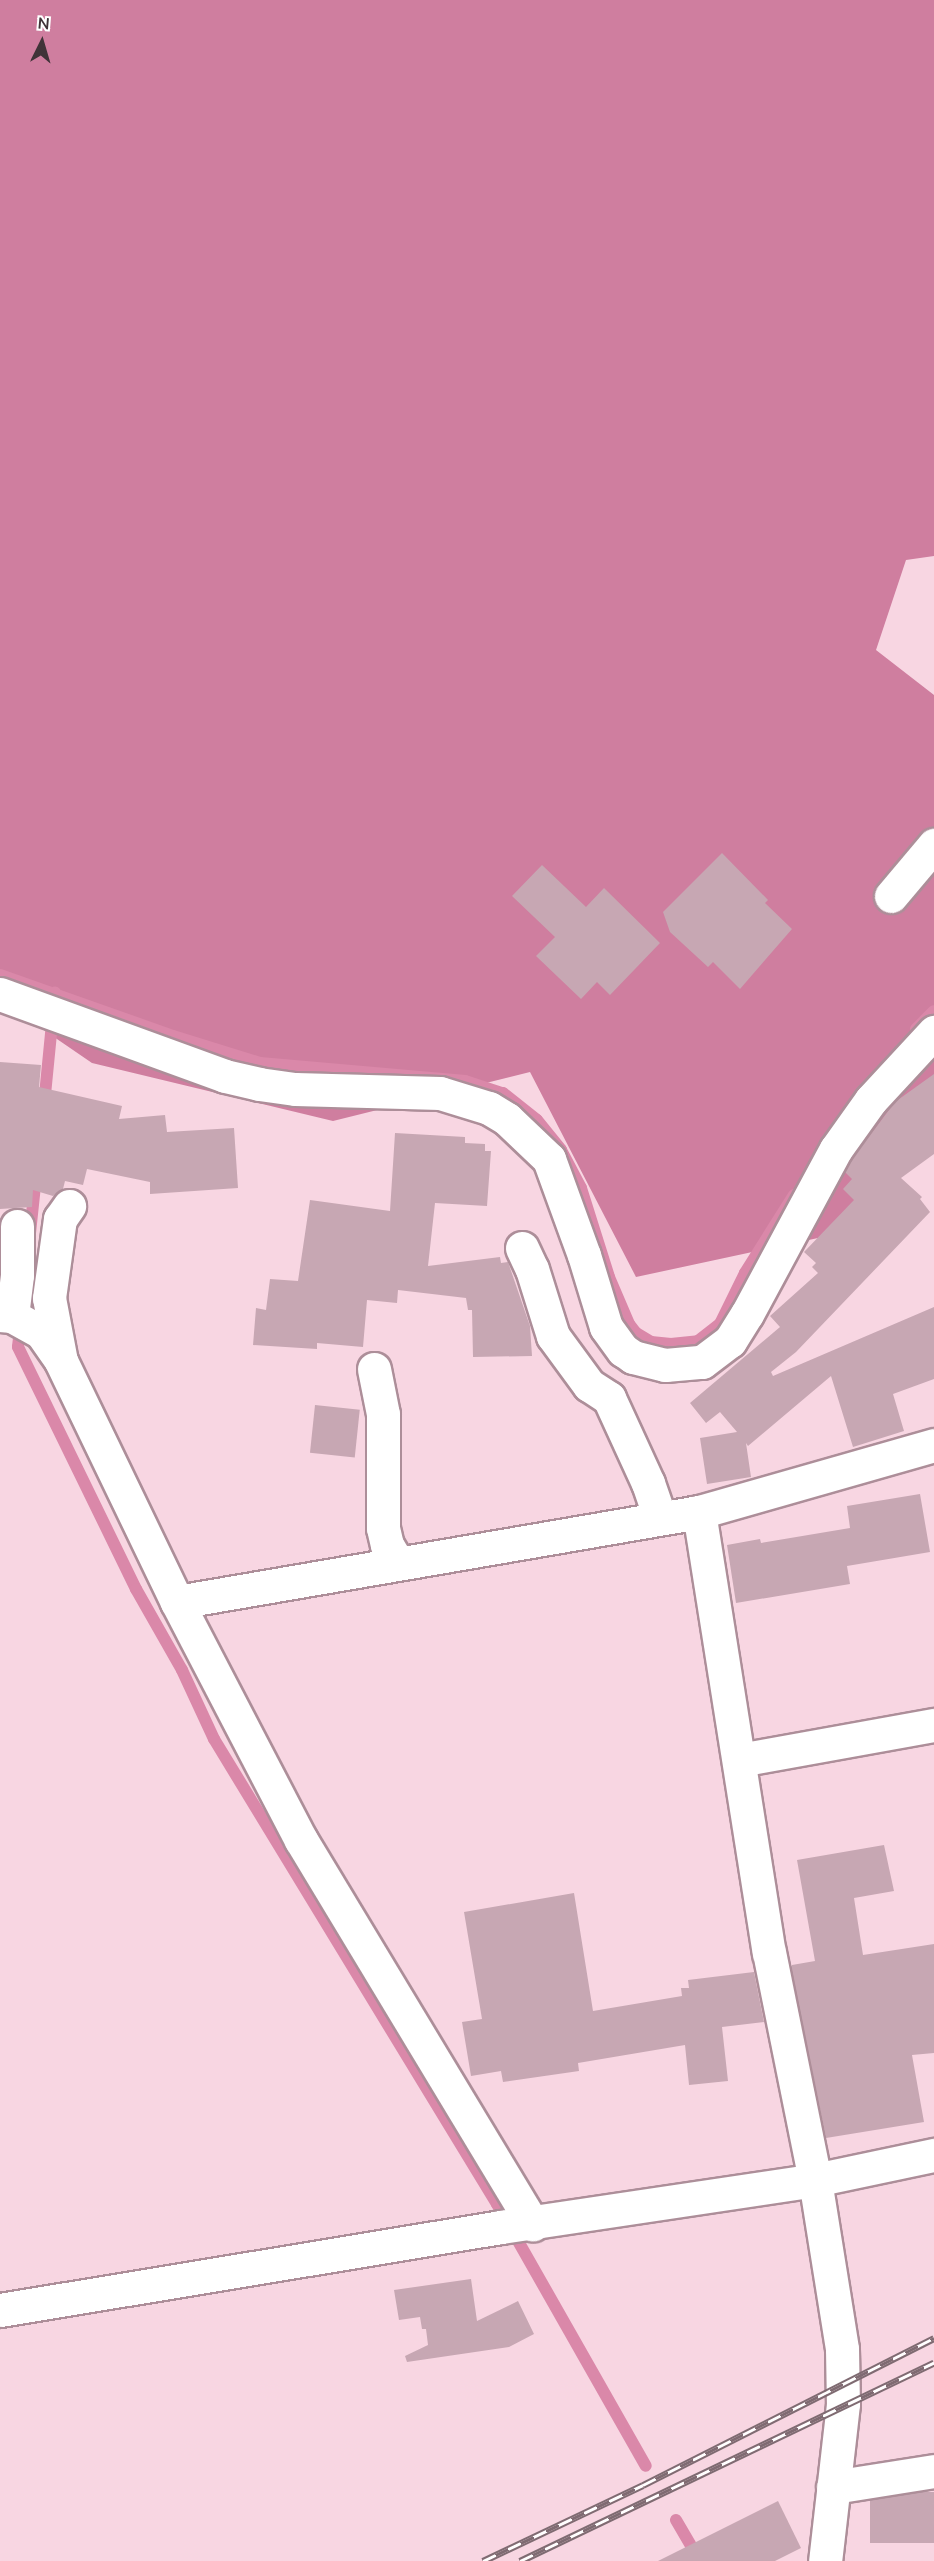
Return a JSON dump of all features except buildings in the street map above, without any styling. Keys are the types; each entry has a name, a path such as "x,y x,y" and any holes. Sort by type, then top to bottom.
{"street":[{"path":"891,896 934,845"},
{"path":"0,994 225,1076 259,1084 295,1089 440,1093 489,1108 507,1119 549,1160 584,1255 606,1327 622,1350 633,1358 665,1365 702,1362 730,1341 747,1314 836,1149 871,1100 934,1032"},
{"path":"61,1361 49,1298 52,1261 60,1219 69,1206"},
{"path":"17,1226 17,1275 6,1315 40,1332 61,1361 177,1602 301,1840 518,2226"},
{"path":"522,1248 532,1269 553,1336 589,1384 609,1398 644,1472 660,1517"},
{"path":"374,1369 383,1414 382,1528 387,1545 398,1563"},
{"path":"177,1602 699,1512 934,1445"},
{"path":"699,1512 769,1952 815,2180 842,2349 843,2404 825,2561"},
{"path":"739,1760 934,1725"},
{"path":"0,2310 815,2180 934,2156"},
{"path":"833,2487 934,2471"}],"shaded area":[{"path":"0,0 934,0 934,556 906,560 876,650 934,695 934,1115 832,1235 636,1277 530,1072 333,1121 92,1063 0,1000"}],"waterway":[{"path":"0,975 173,1036 260,1063 465,1081 503,1093 537,1120 561,1150 581,1188 609,1277 629,1324 636,1333 651,1342 671,1344 698,1341 720,1324 745,1273 794,1195"},
{"path":"44,1105 55,993"},
{"path":"916,1029 934,1011"},
{"path":"30,1233 36,1176"},
{"path":"21,1322 18,1347 136,1589 182,1670 214,1739 497,2204 646,2466"},
{"path":"676,2520 700,2561"}],"railway":[{"path":"483,2561 643,2485 934,2338"},
{"path":"520,2561 934,2363"}]}
